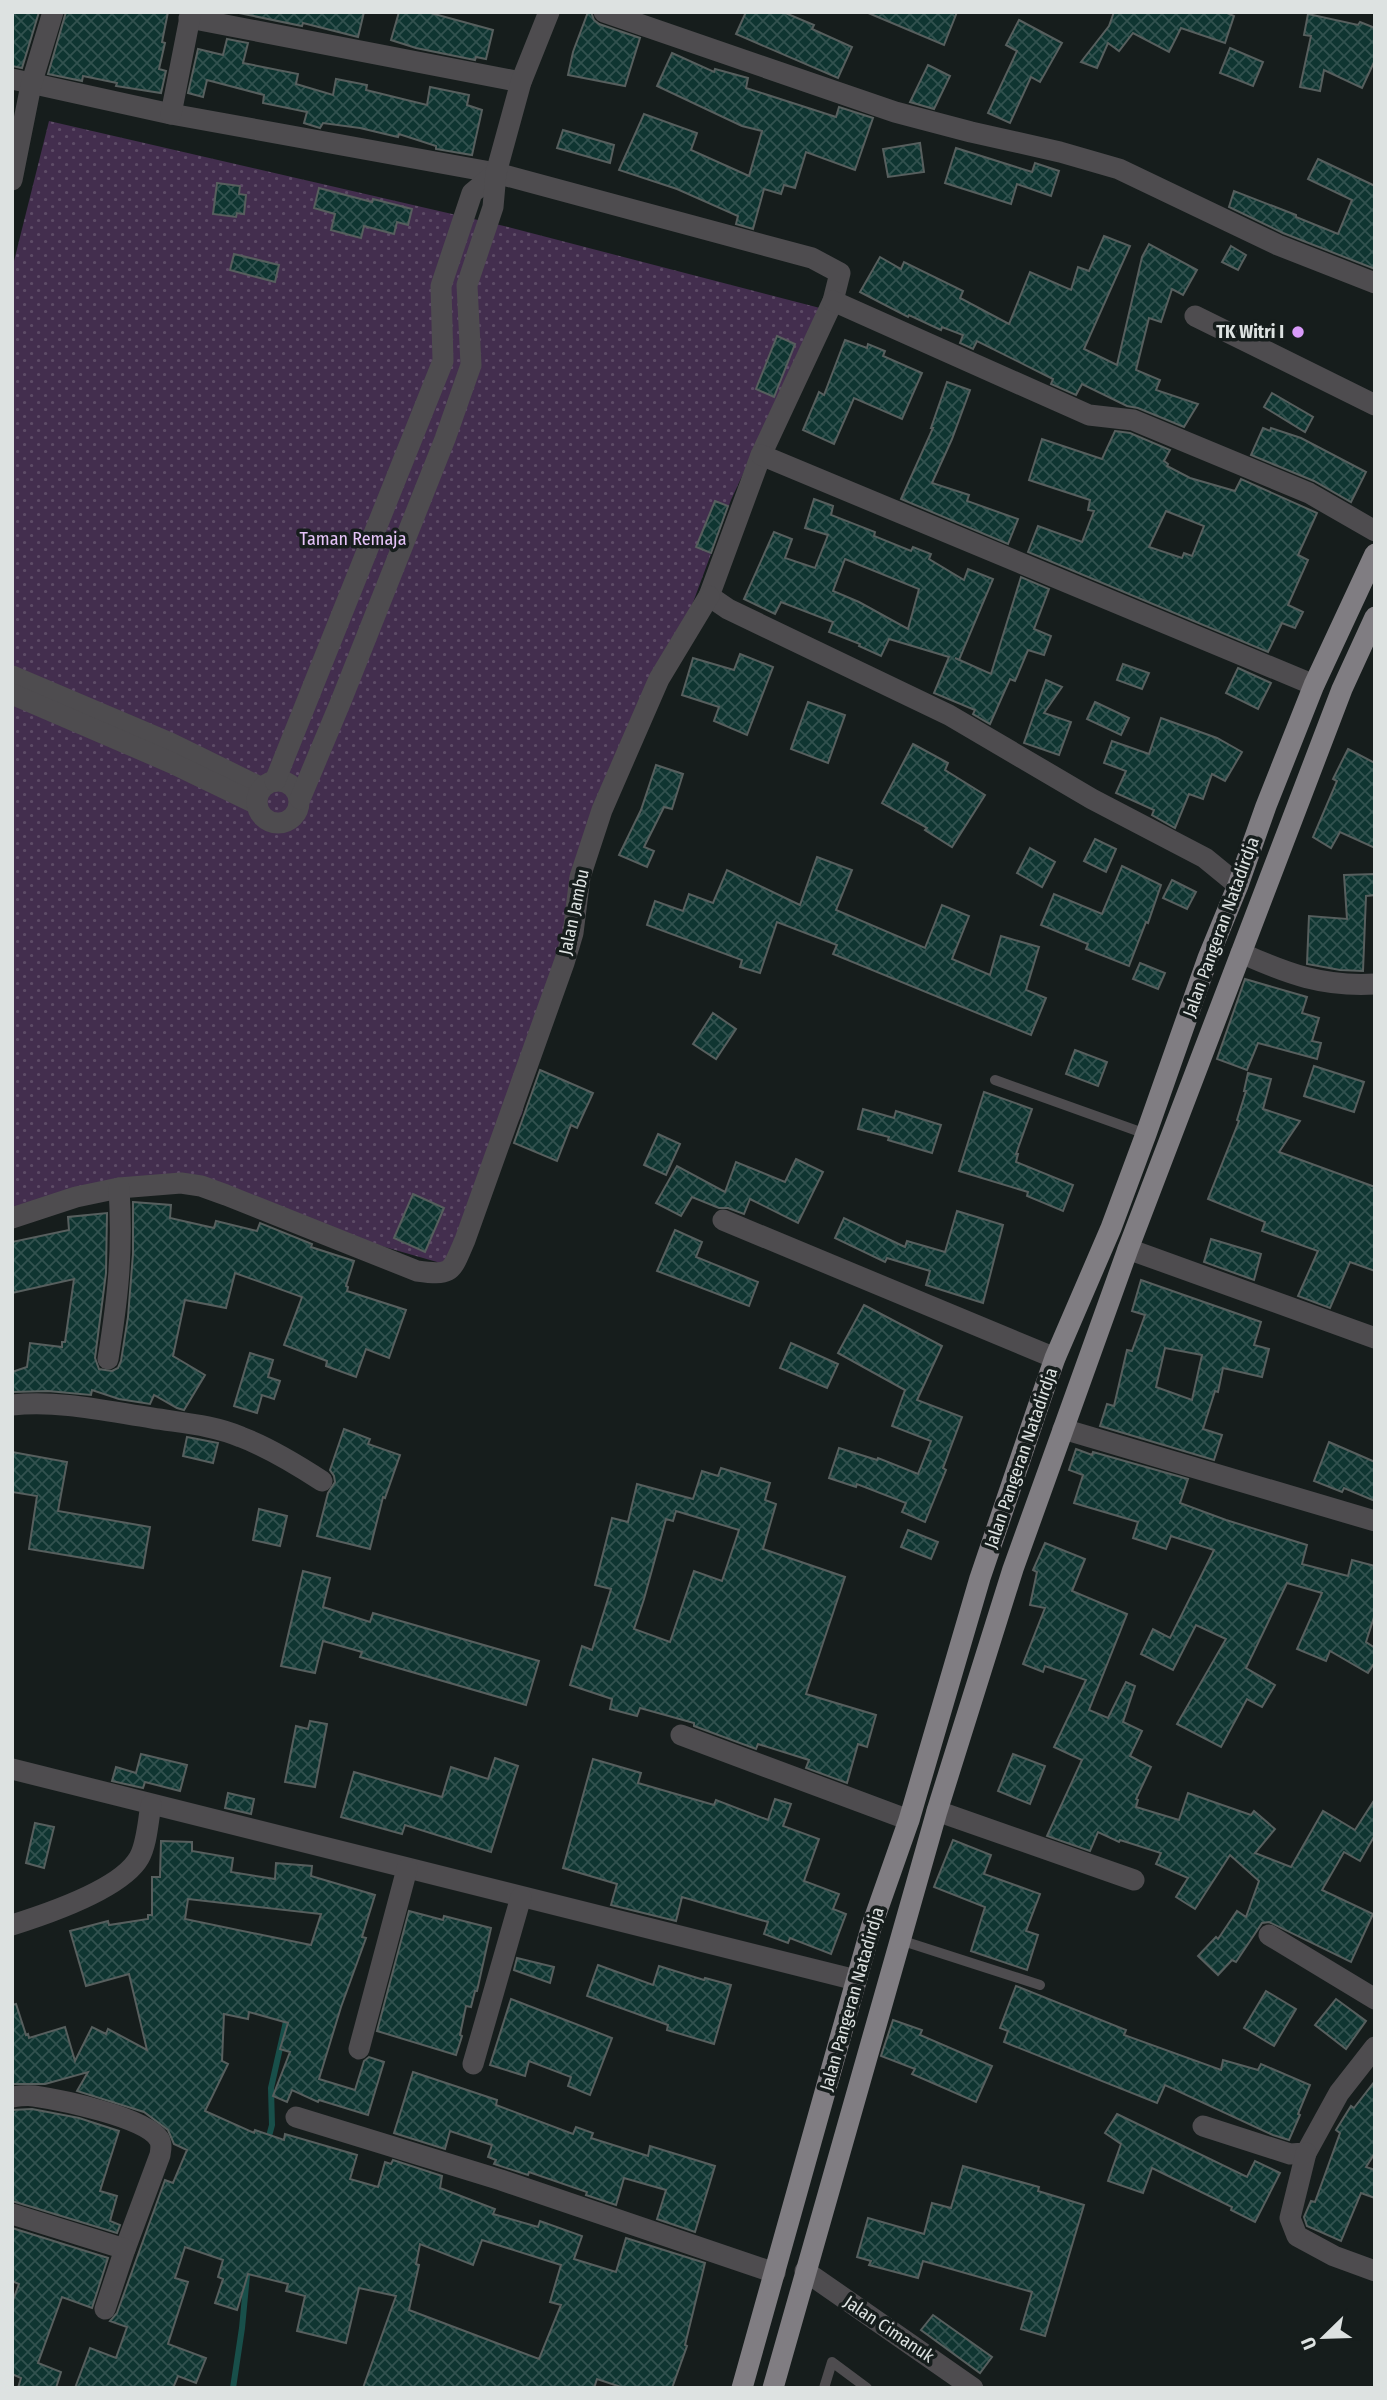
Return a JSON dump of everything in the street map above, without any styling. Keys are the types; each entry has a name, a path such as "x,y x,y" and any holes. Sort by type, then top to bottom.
{"main road":[{"name":"Jalan Pangeran Natadirdja","path":"742,2388 871,1928 909,1820 980,1578 1055,1358 1111,1228 1208,958 1314,685 1375,554"},
{"name":"Jalan Pangeran Natadirdja","path":"773,2388 937,1811 1013,1569 1128,1249 1342,689 1375,617"},
{"path":"1266,806 1294,816"},
{"path":"1034,1419 1063,1429"}],"street":[{"path":"12,180 22,82 53,12"},
{"path":"496,173 472,193 440,286 443,361 265,791 264,818 280,824 294,816 299,808 300,799 366,639 471,365 467,285 493,207 496,173 521,82 549,12"},
{"path":"604,12 895,112 1119,169 1278,245 1375,283"},
{"path":"172,114 190,15 521,82"},
{"path":"22,82 172,114 496,173 812,258 840,273 833,300 1089,415 1133,419 1309,493 1375,531"},
{"name":"Jalan Jambu","path":"119,1188 181,1183 201,1186 417,1270 439,1274 448,1272 464,1240 564,963 573,933 580,877 602,810 659,679 709,596 761,454 833,300"},
{"path":"1195,316 1375,405"},
{"path":"761,454 1314,685"},
{"path":"709,596 727,609 949,716 1092,799 1205,858 1238,885"},
{"path":"12,676 170,743 265,791"},
{"path":"12,694 172,762 265,791 290,784 300,799"},
{"path":"1241,953 1280,971 1318,981 1347,986 1375,984"},
{"path":"12,1218 76,1197 119,1188 121,1275 108,1359"},
{"path":"723,1220 1055,1358"},
{"path":"1128,1249 1375,1338"},
{"path":"12,1405 48,1404 101,1409 204,1426 264,1446 322,1481"},
{"path":"1063,1429 1375,1521"},
{"path":"681,1735 909,1820"},
{"path":"12,1769 856,1980"},
{"path":"12,1925 86,1897 130,1870 141,1855 152,1805"},
{"path":"937,1811 1134,1880"},
{"path":"359,2049 407,1868"},
{"path":"473,2064 521,1897"},
{"path":"1269,1935 1375,1999"},
{"path":"1375,2047 1339,2093 1306,2153 1290,2217 1297,2236 1334,2256 1375,2271"},
{"path":"12,2097 32,2095 107,2112 130,2120 153,2132 159,2139 160,2155 105,2309"},
{"path":"296,2118 501,2180 775,2273"},
{"path":"1203,2126 1290,2154 1306,2153"},
{"path":"12,2214 125,2249"},
{"name":"Jalan Cimanuk","path":"805,2271 973,2388"}],"lane":[{"path":"995,1080 1146,1134"},
{"path":"900,1940 1040,1985"},
{"path":"824,2388 832,2362 867,2388"}],"green space":[{"name":"Taman Remaja","path":"49,121 504,226 820,308 731,500 691,608 594,843 556,953 522,1114 444,1264 183,1189 12,1212 12,269"}],"building":[{"path":"12,12 39,12 22,68 12,66"},
{"path":"66,12 168,12 159,69 166,71 161,93 116,86 117,83 83,76 82,81 48,74"},
{"path":"234,12 364,12 358,37 303,23 302,26"},
{"path":"399,12 427,12 493,30 486,59 476,57 475,60 391,40"},
{"path":"588,12 591,12 599,24 640,38 625,86 568,75 573,52"},
{"path":"746,12 783,12 814,25 812,29 852,47 838,78 736,34"},
{"path":"866,12 957,12 944,45"},
{"path":"1114,12 1225,12 1234,16 1225,43 1181,28 1169,52 1133,33 1119,51 1108,43 1097,68 1081,62 1109,26"},
{"path":"1308,14 1358,25 1360,22 1375,28 1375,60 1362,88 1324,70 1320,91 1300,87 1311,36 1304,35"},
{"path":"1019,20 1062,43 1040,82 1031,77 1010,123 988,113 1017,51 1006,45"},
{"path":"227,39 248,43 243,63 298,74 296,84 333,95 336,79 367,85 366,90 427,105 430,87 469,95 467,105 482,110 472,155 436,149 436,146 399,134 398,137 323,123 320,128 304,123 307,112 263,103 264,95 207,80 203,97 188,93 198,49 223,55"},
{"path":"1230,48 1263,62 1253,86 1220,73"},
{"path":"672,53 714,72 715,69 748,78 746,88 836,117 839,107 873,118 855,170 806,152 795,188 784,185 781,194 764,189 753,229 736,224 738,216 677,189 619,170 644,114 697,133 691,150 749,176 762,131 742,126 657,86"},
{"path":"928,65 950,76 934,109 910,102"},
{"path":"563,130 614,145 610,163 557,148"},
{"path":"920,143 924,172 888,177 883,149"},
{"path":"956,148 1032,172 1035,163 1059,171 1051,196 1017,184 1011,204 945,183"},
{"path":"1318,159 1375,186 1375,269 1283,233 1229,207 1234,191 1338,234 1352,200 1308,179"},
{"path":"217,183 240,186 239,194 246,195 244,214 237,213 236,217 213,214"},
{"path":"319,188 412,209 408,225 397,222 394,234 364,226 361,238 331,230 335,214 314,208"},
{"path":"1104,236 1130,246 1084,349 1117,365 1142,257 1149,244 1197,270 1183,295 1172,289 1161,322 1149,318 1136,370 1160,380 1156,390 1198,404 1184,427 1127,406 1082,384 1076,395 1051,384 1053,379 977,341 973,349 960,343 963,335 942,327 941,330 909,315 908,317 860,292 880,257 901,269 904,262 963,291 960,298 1009,324 1030,272 1071,290 1078,267 1089,271"},
{"path":"1231,246 1246,255 1238,270 1222,262"},
{"path":"234,254 279,265 275,282 230,270"},
{"path":"777,336 795,344 774,397 756,389"},
{"path":"845,340 867,348 868,344 885,351 883,356 922,373 902,419 854,398 834,444 803,430 819,392 824,395"},
{"path":"947,382 970,390 932,483 969,495 967,501 1018,519 1008,544 901,499 933,428"},
{"path":"1272,393 1313,417 1305,432 1264,407"},
{"path":"1263,428 1301,438 1366,472 1351,502 1314,481 1251,455"},
{"path":"1115,431 1130,433 1170,450 1164,461 1167,466 1190,478 1235,491 1241,479 1317,513 1298,555 1308,560 1288,605 1303,612 1295,628 1282,623 1268,652 1028,552 1038,526 1082,542 1094,511 1088,510 1090,500 1029,480 1042,439 1102,459","holes":["1166,511 1204,526 1192,556 1184,553 1182,558 1149,547"]},
{"path":"814,499 833,506 831,515 875,532 874,536 911,551 913,547 931,554 929,559 964,580 968,569 993,579 959,660 991,674 1021,577 1049,589 1034,629 1051,636 1044,655 1028,650 1015,681 1010,679 990,724 973,714 975,710 934,693 949,657 889,639 881,656 829,632 833,622 781,602 775,614 744,599 774,532 792,539 785,558 815,568 828,535 805,528","holes":["845,559 919,589 908,629 833,591"]},
{"path":"715,501 728,506 711,553 696,547"},
{"path":"740,654 773,667 747,735 714,721 719,707 682,695 693,658 734,670"},
{"path":"1123,664 1149,673 1142,689 1117,680"},
{"path":"1238,668 1271,683 1258,709 1226,693"},
{"path":"1046,680 1062,687 1044,713 1071,722 1059,755 1024,743"},
{"path":"808,702 845,715 828,763 791,749"},
{"path":"1095,702 1129,718 1121,735 1087,719"},
{"path":"1161,718 1217,738 1242,752 1225,781 1212,774 1203,799 1189,794 1175,828 1152,815 1154,810 1116,793 1126,771 1104,763 1112,741 1149,754"},
{"path":"913,744 948,763 945,770 985,795 952,847 925,830 927,828 882,803"},
{"path":"1348,749 1375,763 1375,848 1340,832 1331,848 1313,837 1337,781 1333,779"},
{"path":"656,765 683,774 672,809 664,807 644,847 654,851 647,867 619,855 641,810"},
{"path":"1095,839 1116,849 1106,872 1084,861"},
{"path":"1030,848 1055,862 1042,887 1017,873"},
{"path":"817,857 852,870 836,910 925,948 942,905 969,916 952,959 990,975 1001,936 1039,947 1026,990 1046,998 1031,1035 833,954 837,945 777,922 760,973 740,967 742,960 647,925 655,901 683,911 689,894 713,903 727,870 800,905"},
{"path":"1122,866 1161,885 1129,966 1086,949 1088,944 1041,925 1054,894 1102,914"},
{"path":"1375,874 1375,895 1366,896 1363,971 1307,964 1309,916 1347,919 1344,875"},
{"path":"1172,880 1196,892 1187,909 1163,898"},
{"path":"1140,963 1165,973 1158,989 1133,979"},
{"path":"1245,979 1307,997 1302,1013 1319,1018 1312,1041 1321,1043 1317,1059 1258,1043 1247,1070 1217,1059"},
{"path":"713,1013 736,1029 716,1059 693,1044"},
{"path":"1075,1050 1107,1062 1098,1086 1066,1074"},
{"path":"1314,1066 1364,1082 1354,1112 1304,1096"},
{"path":"540,1070 593,1093 577,1128 571,1125 557,1161 514,1143"},
{"path":"1248,1073 1271,1079 1263,1109 1300,1121 1279,1152 1375,1187 1375,1271 1350,1262 1330,1308 1298,1296 1318,1251 1262,1231 1265,1222 1208,1199 1239,1121 1237,1120 1246,1091"},
{"path":"984,1092 1032,1109 1016,1154 1016,1162 1073,1185 1063,1211 1027,1196 1028,1192 959,1171"},
{"path":"863,1109 894,1118 896,1111 941,1125 932,1153 858,1129"},
{"path":"658,1134 680,1144 666,1175 644,1165"},
{"path":"796,1159 823,1172 798,1223 750,1199 744,1214 692,1197 681,1216 656,1203 677,1166 725,1192 736,1162 785,1182"},
{"path":"413,1194 444,1208 425,1252 394,1238"},
{"path":"133,1202 171,1205 170,1218 214,1228 216,1221 257,1231 260,1223 312,1244 311,1247 354,1261 346,1286 347,1291 406,1310 389,1358 366,1349 356,1377 326,1366 327,1361 284,1345 302,1297 235,1273 226,1308 185,1300 173,1356 205,1375 184,1410 154,1395 150,1404 119,1399 92,1390 91,1395 48,1391 12,1392 12,1372 27,1367 30,1343 62,1347 62,1342 65,1342 74,1279 12,1293 12,1242 69,1230 68,1217 107,1213 106,1273 95,1358 99,1369 112,1371 118,1368 121,1361 128,1317 133,1254"},
{"path":"957,1211 1003,1225 983,1303 926,1285 930,1271 887,1258 885,1262 835,1238 844,1218 905,1247 907,1241 945,1252"},
{"path":"675,1230 702,1242 696,1257 758,1282 749,1306 657,1271"},
{"path":"1211,1239 1261,1254 1254,1280 1204,1262"},
{"path":"1141,1280 1261,1322 1254,1345 1269,1349 1262,1377 1223,1368 1218,1392 1215,1391 1203,1429 1222,1435 1214,1460 1100,1426 1107,1404 1114,1406 1127,1350 1132,1351 1145,1315 1132,1311","holes":["1165,1348 1202,1355 1192,1400 1156,1387"]},
{"path":"864,1305 942,1346 917,1400 962,1417 943,1468 946,1470 925,1522 902,1512 906,1503 857,1484 856,1487 829,1478 839,1448 877,1460 878,1458 918,1474 931,1441 892,1426 905,1390 838,1353"},
{"path":"791,1343 838,1364 827,1388 780,1368"},
{"path":"250,1353 273,1360 268,1377 280,1381 274,1399 262,1395 257,1413 234,1406"},
{"path":"344,1429 370,1439 368,1444 400,1455 385,1498 383,1497 370,1549 317,1536 328,1493 335,1482 330,1470"},
{"path":"187,1437 218,1443 213,1463 183,1456"},
{"path":"1329,1442 1375,1462 1375,1501 1344,1488 1342,1492 1314,1481"},
{"path":"1076,1449 1188,1479 1180,1503 1307,1545 1302,1564 1348,1576 1352,1560 1375,1566 1375,1614 1366,1642 1375,1648 1375,1662 1368,1673 1330,1651 1326,1661 1297,1649 1322,1593 1287,1583 1246,1668 1275,1685 1262,1707 1247,1699 1221,1747 1177,1724 1226,1639 1196,1625 1173,1670 1141,1654 1153,1629 1170,1638 1214,1550 1171,1536 1166,1549 1133,1538 1138,1522 1074,1503 1083,1475 1069,1470"},
{"path":"12,1452 67,1462 58,1511 150,1527 143,1568 29,1549 37,1496 12,1492"},
{"path":"721,1468 770,1483 765,1500 776,1504 763,1549 845,1577 806,1694 876,1715 867,1747 858,1744 847,1783 806,1768 809,1760 758,1744 756,1749 694,1726 694,1723 640,1708 637,1716 610,1709 612,1699 570,1685 582,1646 592,1650 611,1589 595,1585 612,1518 628,1522 637,1484 693,1499 702,1471 718,1476","holes":["676,1511 739,1530 722,1581 694,1571 670,1642 634,1629 666,1519 673,1521"]},
{"path":"259,1509 287,1516 280,1546 253,1540"},
{"path":"908,1530 938,1542 931,1559 901,1547"},
{"path":"1045,1543 1085,1559 1072,1591 1127,1614 1089,1710 1108,1718 1126,1682 1135,1686 1123,1722 1142,1731 1130,1756 1151,1767 1136,1799 1136,1807 1179,1820 1188,1793 1251,1815 1254,1811 1275,1829 1255,1853 1291,1867 1323,1811 1355,1830 1375,1799 1375,1835 1360,1861 1344,1852 1322,1890 1373,1914 1351,1962 1269,1922 1262,1923 1236,1962 1232,1960 1218,1975 1198,1956 1216,1937 1218,1939 1237,1911 1246,1917 1259,1881 1230,1855 1195,1909 1176,1897 1188,1878 1156,1864 1161,1853 1120,1840 1119,1842 1098,1832 1090,1851 1047,1836 1082,1760 1054,1747 1086,1680 1045,1666 1043,1672 1023,1664 1045,1608 1030,1605 1037,1572 1033,1570"},
{"path":"303,1571 330,1578 323,1607 370,1622 373,1613 539,1661 526,1705 360,1657 362,1652 323,1641 315,1673 281,1666"},
{"path":"310,1721 327,1724 315,1787 285,1782 296,1726 308,1729"},
{"path":"141,1754 187,1765 180,1791 145,1782 143,1788 112,1781 116,1767 136,1773"},
{"path":"1013,1754 1045,1766 1030,1804 998,1791"},
{"path":"495,1758 518,1766 491,1852 405,1825 402,1834 341,1817 354,1772 442,1797 451,1767 488,1779"},
{"path":"593,1759 641,1773 638,1783 714,1805 716,1800 768,1820 775,1799 791,1804 783,1826 819,1839 804,1881 839,1894 833,1909 846,1914 831,1954 790,1938 788,1943 764,1934 768,1922 682,1897 676,1921 611,1905 617,1884 563,1868"},
{"path":"228,1793 254,1799 251,1814 225,1808"},
{"path":"35,1823 54,1827 44,1868 26,1863"},
{"path":"953,1840 991,1855 984,1874 1040,1894 1026,1931 1038,1935 1027,1970 971,1951 985,1907 934,1887"},
{"path":"161,1841 192,1842 192,1851 233,1858 231,1872 275,1879 276,1863 312,1866 311,1876 375,1895 362,1937 366,1938 319,2079 355,2090 364,2061 369,2057 384,2062 368,2115 319,2100 318,2102 292,2090 287,2102 273,2096 290,2052 280,2049 288,2023 249,2012 248,2019 224,2014 222,2061 228,2064 205,2111 254,2133 255,2130 284,2140 285,2134 357,2155 350,2179 378,2187 385,2162 391,2164 393,2160 442,2176 440,2188 495,2209 493,2214 538,2227 540,2221 582,2236 574,2259 616,2272 626,2238 705,2263 685,2345 687,2346 672,2388 624,2388 597,2379 594,2388 363,2388 396,2296 359,2288 346,2343 297,2331 305,2296 286,2291 288,2284 248,2274 237,2310 215,2303 223,2279 218,2277 223,2260 185,2247 175,2278 188,2282 168,2344 206,2358 196,2383 178,2376 173,2388 75,2388 90,2348 116,2358 127,2327 110,2321 117,2313 165,2180 173,2183 187,2150 174,2144 168,2130 144,2112 77,2091 88,2072 45,2084 12,2084 12,2005 16,2004 29,2038 65,2027 75,2061 92,2027 106,2034 108,2029 147,2050 129,1974 86,1986 70,1931 108,1921 109,1925 148,1919 148,1915 152,1915 152,1877 160,1877","holes":["188,1899 321,1914 311,1945 185,1919","482,2240 561,2265 550,2302 561,2305 539,2359 409,2310 419,2265 416,2264 420,2244 473,2265"]},
{"path":"409,1911 443,1920 444,1916 491,1928 477,1991 471,2007 466,2006 456,2055 377,2031"},
{"path":"517,1958 554,1967 550,1983 514,1970"},
{"path":"598,1965 653,1985 659,1966 731,1985 714,2044 667,2030 668,2025 587,1996"},
{"path":"1016,1986 1126,2030 1124,2035 1221,2070 1223,2060 1258,2070 1261,2064 1310,2085 1289,2140 1165,2085 1157,2103 1004,2042 1008,2031 1000,2028"},
{"path":"1266,1991 1296,2009 1274,2046 1244,2028"},
{"path":"511,1999 612,2038 590,2095 568,2086 571,2077 529,2061 525,2076 490,2065"},
{"path":"1336,1999 1366,2021 1346,2049 1315,2025"},
{"path":"893,2020 922,2030 920,2035 992,2066 976,2102 912,2074 915,2069 881,2056"},
{"path":"413,2072 497,2100 496,2105 573,2134 576,2127 593,2133 591,2138 648,2156 650,2146 715,2166 695,2232 657,2219 666,2190 624,2178 616,2205 529,2172 528,2175 494,2164 496,2160 488,2157 492,2145 450,2131 445,2149 394,2133"},
{"path":"1375,2081 1375,2153 1366,2167 1375,2170 1375,2198 1361,2193 1341,2241 1307,2226 1304,2217 1311,2201 1315,2202 1340,2133 1336,2130 1351,2106 1354,2108"},
{"path":"32,2109 79,2118 119,2131 100,2191 117,2196 110,2221 120,2225 117,2233 12,2201 12,2110"},
{"path":"1117,2114 1247,2177 1255,2161 1280,2173 1255,2222 1231,2210 1232,2207 1152,2168 1143,2193 1108,2181 1121,2144 1105,2133"},
{"path":"963,2166 1039,2187 1038,2191 1084,2205 1045,2336 1021,2329 1032,2292 923,2261 918,2278 869,2265 871,2261 857,2257 868,2218 924,2234 932,2203 951,2208"},
{"path":"12,2228 108,2258 92,2308 62,2297 38,2363 61,2372 56,2388 18,2388 21,2378 12,2374 12,2303 19,2284 12,2281"},
{"path":"933,2315 992,2357 980,2373 921,2330"}],"waterway":[{"path":"268,2140 272,2125 271,2088 287,2017"},
{"path":"233,2388 247,2275"}],"place":[{"name":"TK Witri I","path":"1298,332"}]}
